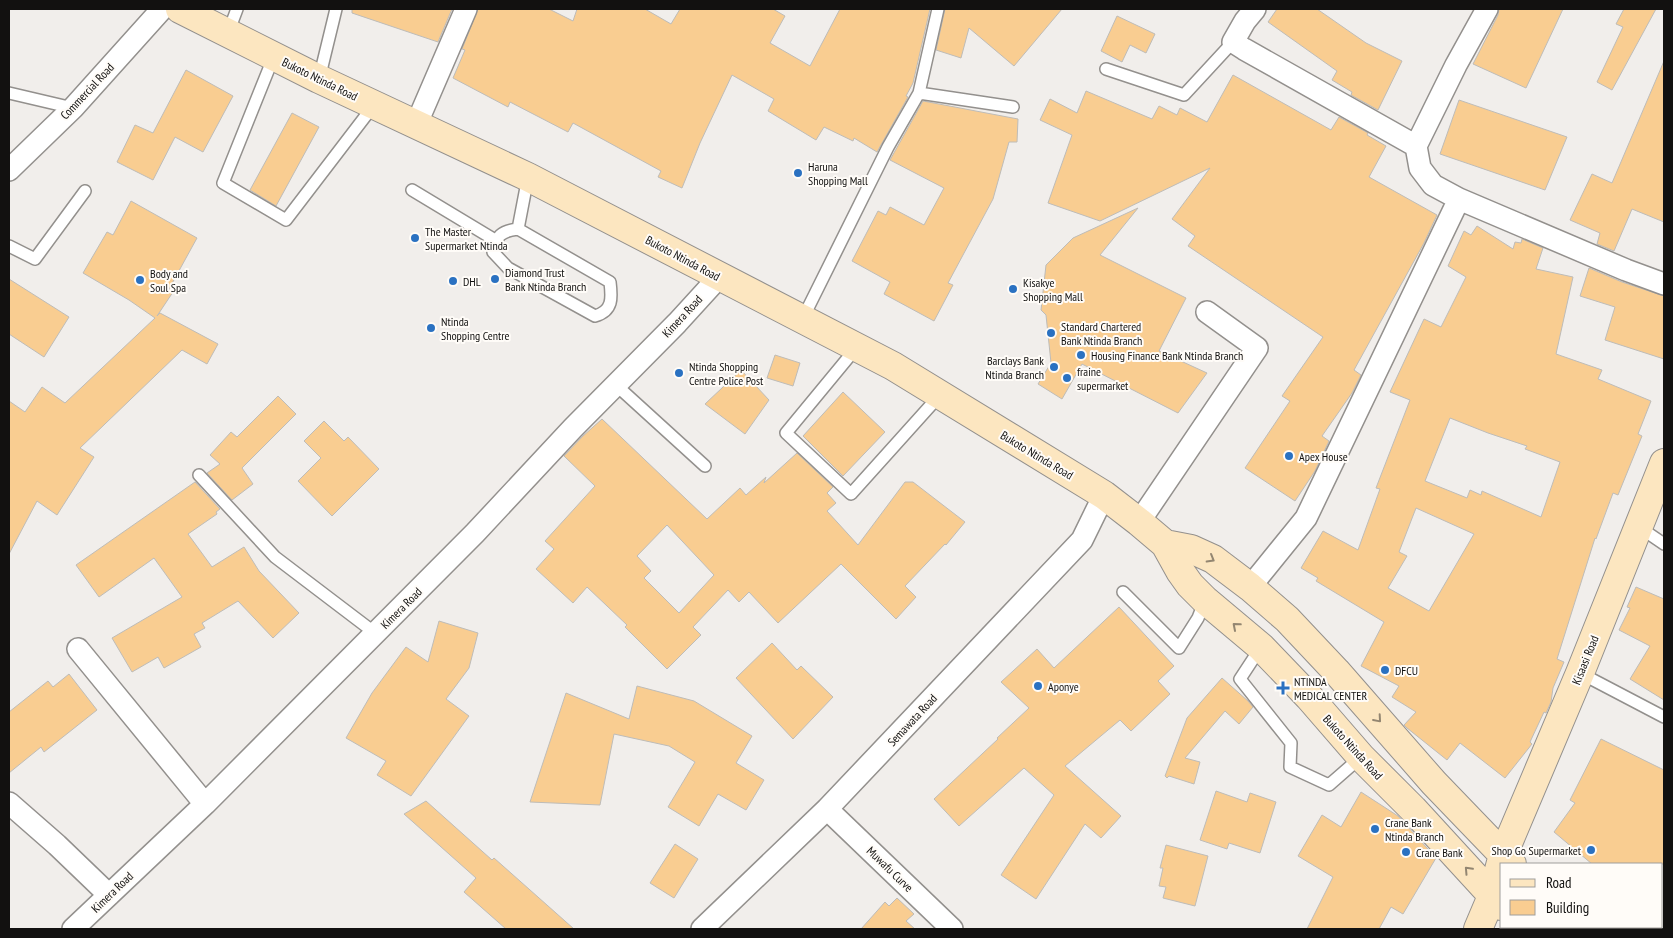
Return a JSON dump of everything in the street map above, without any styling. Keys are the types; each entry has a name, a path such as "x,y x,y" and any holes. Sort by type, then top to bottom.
{"main road":[{"name":"Bukoto Ntinda Road","path":"180,9 233,21 274,56 528,177 857,347 893,366 1104,495 1165,544 1190,585 1261,647 1309,697 1360,757 1497,901"},
{"name":"Kisaasi Road","path":"1507,860 1664,463"},
{"name":"Bukoto Ntinda Road","path":"1165,544 1191,549 1213,559 1250,587 1287,619 1336,671 1434,783 1507,860"},
{"name":"Kisaasi Road","path":"1478,929 1497,901 1500,889"}],"street":[{"name":"Commercial Road","path":"9,170 73,108 162,9"},
{"path":"416,125 466,9"},
{"path":"1255,9 1246,20 1234,42 1416,146"},
{"path":"1487,9 1456,65 1416,146 1420,168 1433,185 1460,199 1626,270 1664,284"},
{"path":"1250,587 1306,518 1460,199"},
{"name":"Kimera Road","path":"73,929 205,804 475,533 719,277"},
{"path":"1139,522 1256,348 1207,312"},
{"name":"Semawata Road","path":"702,929 827,809 1082,540 1104,495"},
{"path":"78,649 205,804"},
{"path":"9,804 57,845 109,895"},
{"name":"Muwafu Curve","path":"827,809 952,929"}],"lane":[{"path":"319,79 336,9"},
{"path":"802,320 888,147 919,93 938,9"},
{"path":"1106,69 1184,96 1234,42"},
{"path":"274,56 223,183 286,220 374,105"},
{"path":"9,93 73,108"},
{"path":"919,93 1013,106"},
{"path":"518,229 528,177"},
{"path":"412,190 495,240"},
{"path":"9,246 35,259 85,191"},
{"path":"518,229 610,282 612,295 604,313 595,316 508,268 493,252 495,240 506,230 518,229"},
{"path":"857,347 786,432 851,494 940,395"},
{"path":"616,385 705,466"},
{"path":"199,475 275,557 375,633"},
{"path":"1638,527 1664,544"},
{"path":"1124,592 1179,648 1198,618 1205,600"},
{"path":"1261,647 1240,679 1291,743 1290,767 1329,785 1360,757"},
{"path":"1580,673 1664,717"}],"building":[{"path":"352,9 452,9 438,42 352,13"},
{"path":"478,9 549,9 573,21 577,9 645,9 671,24 680,9 773,9 785,16 770,43 810,66 840,9 930,9 913,83 906,96 908,97 877,152 854,138 853,141 824,127 816,140 768,111 774,99 732,75 700,143 682,188 658,177 661,171 573,123 568,132 510,102 508,107 453,78 465,50 462,49"},
{"path":"945,9 1062,9 1014,66 969,28 961,58 936,50"},
{"path":"1277,9 1317,9 1366,43 1402,61 1378,110 1351,95 1352,92 1332,80 1337,71 1268,22"},
{"path":"1499,9 1563,9 1526,88 1473,64 1498,15"},
{"path":"1624,9 1656,9 1612,90 1597,82 1623,27 1616,24"},
{"path":"1117,16 1155,34 1146,53 1130,45 1122,62 1101,51"},
{"path":"1664,61 1664,222 1632,209 1614,251 1597,244 1600,233 1570,220 1592,174 1612,183"},
{"path":"186,70 233,96 203,152 175,137 153,180 117,162 135,125 153,133"},
{"path":"1233,75 1331,130 1339,117 1368,133 1367,135 1386,146 1369,177 1437,215 1424,243 1354,370 1361,375 1352,393 1322,436 1329,441 1315,471 1295,501 1245,468 1290,401 1282,396 1323,337 1188,246 1195,236 1172,219 1210,168 1100,221 1048,203 1072,135 1040,120 1050,99 1077,113 1086,91 1152,119 1159,106 1177,115 1180,108 1207,122"},
{"path":"1459,100 1567,137 1545,190 1440,154"},
{"path":"923,101 1018,119 1017,142 1009,142 993,199 948,283 953,285 934,321 884,294 890,282 852,261 878,211 886,215 890,207 924,225 944,188 890,160"},
{"path":"292,113 319,127 276,206 250,190"},
{"path":"131,201 197,238 169,289 173,292 157,316 160,313 218,344 207,364 182,350 80,448 94,457 57,515 37,501 9,554 9,401 25,412 42,387 65,403 155,318 83,273 107,232 113,235"},
{"path":"1138,208 1100,255 1186,298 1159,351 1207,373 1178,413 1082,364 1062,399 1038,384 1051,363 1046,315 1041,310 1046,265 1073,238"},
{"path":"1477,226 1513,249 1515,242 1521,243 1522,239 1543,248 1536,269 1573,277 1556,354 1602,370 1598,379 1651,401 1638,434 1642,436 1618,495 1613,493 1595,538 1557,659 1564,662 1553,688 1551,702 1546,713 1544,712 1530,742 1532,744 1505,778 1460,743 1447,760 1404,725 1416,712 1392,697 1399,686 1361,666 1384,622 1316,581 1318,578 1301,568 1323,531 1358,550 1380,489 1376,488 1410,400 1390,392 1424,319 1441,327 1466,277 1448,266 1464,231 1471,235","holes":["1450,418 1527,446 1525,449 1560,462 1541,517 1482,491 1481,495 1470,490 1467,498 1425,481","1416,508 1474,534 1429,611 1388,588 1407,556 1399,552"]},
{"path":"1589,268 1622,282 1664,296 1664,359 1605,340 1615,307 1580,296"},
{"path":"9,279 69,317 44,357 9,334"},
{"path":"775,355 800,363 793,386 767,378"},
{"path":"741,370 769,400 745,434 705,404"},
{"path":"843,392 885,432 843,476 803,436"},
{"path":"278,396 296,414 242,468 253,484 232,500 207,473 220,464 210,455 231,432 237,437"},
{"path":"602,419 707,519 740,488 746,495 766,477 764,483 797,453 833,487 827,493 836,503 827,511 858,545 905,482 913,482 965,522 946,545 905,586 916,597 896,619 841,564 778,623 749,592 739,602 728,590 693,627 701,635 667,669 625,627 627,625 587,587 573,603 536,569 554,549 545,541 595,486 564,456","holes":["667,525 714,575 679,613 644,578 651,571 637,556"]},
{"path":"324,421 344,441 348,437 379,469 332,516 298,481 321,458 304,441"},
{"path":"195,482 220,509 216,512 217,514 188,534 212,567 244,547 259,571 299,613 273,638 238,601 202,623 205,628 194,634 201,647 164,668 158,657 132,672 112,638 182,597 154,558 99,597 76,565"},
{"path":"1636,587 1664,599 1664,700 1630,679 1650,646 1619,630 1630,608 1627,607"},
{"path":"1119,607 1174,666 1158,681 1170,694 1131,731 1120,720 1065,766 1121,816 1101,838 1085,824 1036,899 1001,875 1054,795 1024,768 959,826 934,799 1029,708 1001,682 1037,649 1054,668"},
{"path":"439,621 478,633 469,668 446,699 469,716 411,796 377,775 386,761 346,738 372,693 406,647 428,662"},
{"path":"772,643 797,670 801,666 833,697 793,739 736,678"},
{"path":"69,674 97,710 44,752 41,747 9,773 9,712 48,681 53,687"},
{"path":"1222,678 1253,707 1239,724 1225,711 1185,758 1200,762 1194,784 1169,776 1167,778 1165,776 1187,718"},
{"path":"637,686 694,701 752,736 736,763 764,780 746,810 718,794 699,826 668,807 695,762 669,746 614,734 600,805 530,802 566,693 629,719"},
{"path":"1601,739 1664,770 1664,864 1591,863 1554,832 1575,803 1570,800"},
{"path":"1216,791 1247,802 1250,793 1276,802 1260,853 1229,843 1227,849 1200,840"},
{"path":"1361,792 1398,816 1436,858 1403,914 1391,907 1379,929 1307,929 1333,877 1298,856 1322,815 1341,827"},
{"path":"426,801 574,929 506,929 464,892 476,878 404,814"},
{"path":"675,844 698,859 674,898 650,883"},
{"path":"1166,845 1208,856 1195,906 1163,898 1166,887 1159,886 1163,868 1160,868"},
{"path":"897,898 914,914 906,921 915,929 861,929 885,902 889,906"}],"place":[{"name":"Haruna Shopping Mall","path":"798,173"},
{"name":"The Master Supermarket Ntinda","path":"415,238"},
{"name":"Diamond Trust Bank Ntinda Branch","path":"495,279"},
{"name":"Body and Soul Spa","path":"140,280"},
{"name":"DHL","path":"453,281"},
{"name":"Kisakye Shopping Mall","path":"1013,289"},
{"name":"Ntinda Shopping Centre","path":"431,328"},
{"name":"Standard Chartered Bank Ntinda Branch","path":"1051,333"},
{"name":"Housing Finance Bank Ntinda Branch","path":"1081,355"},
{"name":"Barclays Bank Ntinda Branch","path":"1054,367"},
{"name":"Ntinda Shopping Centre Police Post","path":"679,373"},
{"name":"fraine supermarket","path":"1067,378"},
{"name":"Apex House","path":"1289,456"},
{"name":"DFCU","path":"1385,670"},
{"name":"Aponye","path":"1038,686"},
{"name":"NTINDA MEDICAL CENTER","path":"1283,688"},
{"name":"Crane Bank Ntinda Branch","path":"1375,829"},
{"name":"Shop Go Supermarket","path":"1591,850"},
{"name":"Crane Bank","path":"1406,852"}]}
